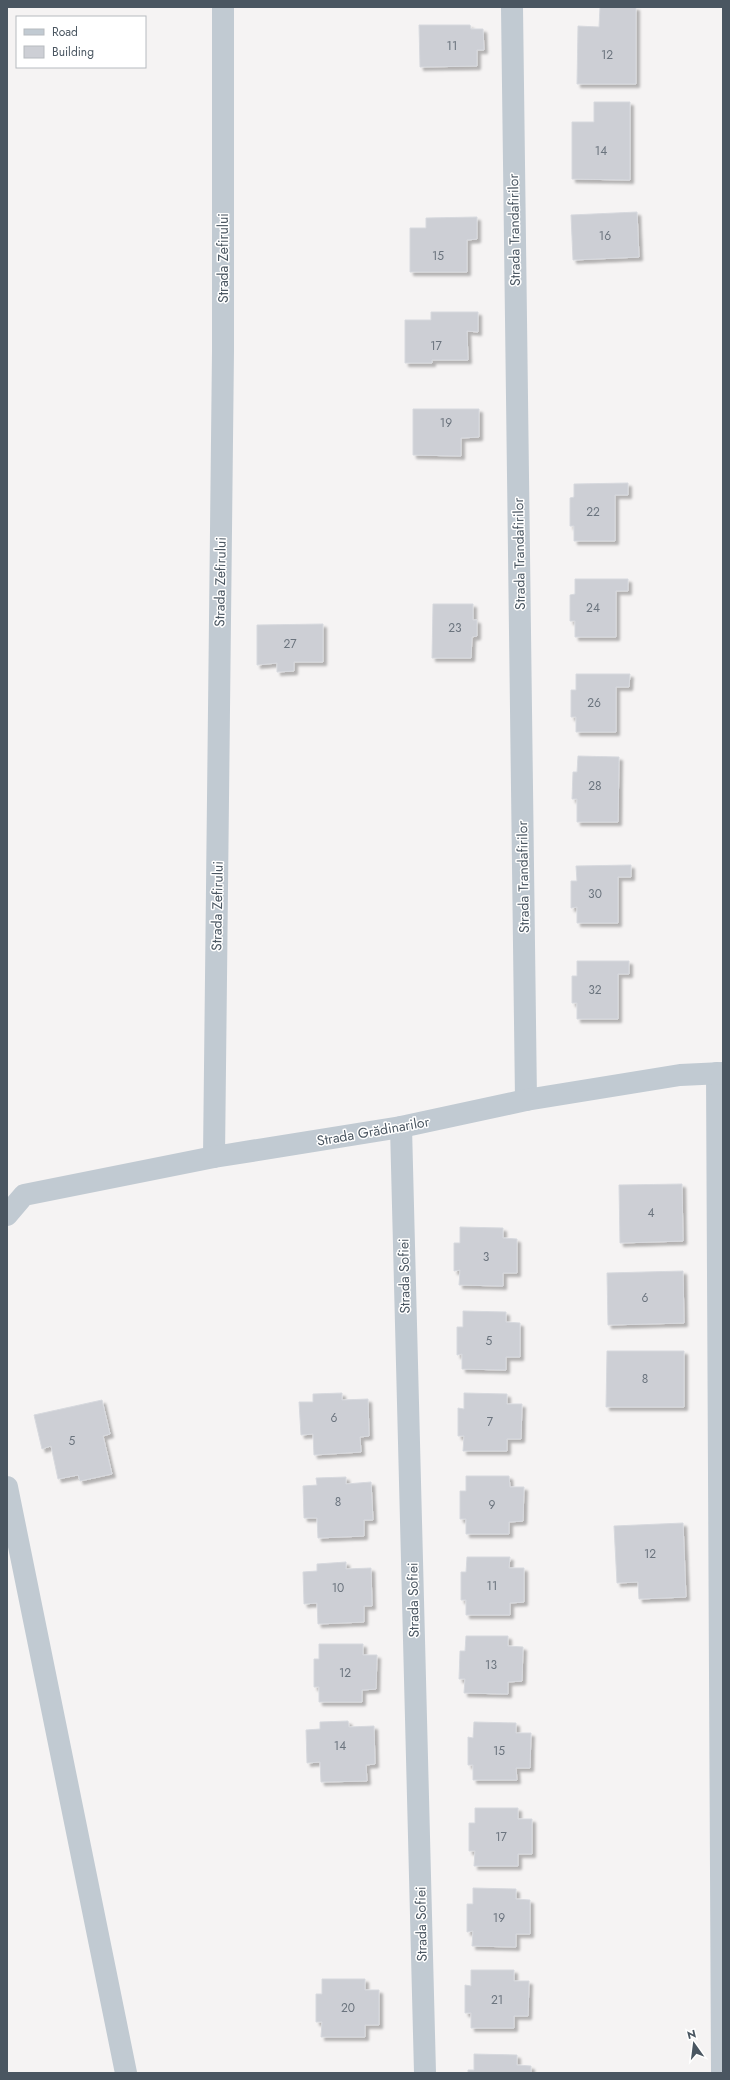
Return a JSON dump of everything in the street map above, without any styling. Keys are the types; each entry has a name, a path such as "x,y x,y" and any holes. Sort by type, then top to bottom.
{"street":[{"name":"Strada Zefirului","path":"214,1158 223,351 223,7"},
{"name":"Strada Trandafirilor","path":"512,7 526,1100"},
{"name":"Strada Grădinarilor","path":"7,1214 24,1195 214,1158 401,1127 526,1100 680,1075 720,1073"},
{"path":"720,1073 722,2073"},
{"name":"Strada Sofiei","path":"401,1127 424,2073"},
{"path":"7,1487 126,2073"}],"building":[{"path":"600,7 636,7 636,84 577,84 578,26 599,27"},
{"path":"419,25 470,25 471,29 483,29 484,50 477,50 477,66 420,67"},
{"path":"594,102 630,102 630,180 572,179 572,122 594,122"},
{"path":"637,212 639,257 573,260 571,215"},
{"path":"477,217 477,239 467,240 467,272 410,272 410,228 426,228 426,218"},
{"path":"431,312 478,312 478,332 467,331 468,360 432,360 432,363 405,363 405,320 431,320"},
{"path":"413,409 479,409 479,437 461,438 461,456 413,455"},
{"path":"628,483 628,495 615,495 615,541 574,541 574,526 570,526 570,498 574,497 574,484"},
{"path":"575,579 628,579 628,591 616,591 616,637 575,637 575,621 570,621 570,595 575,594"},
{"path":"433,604 473,604 473,620 477,620 477,636 472,637 471,658 432,658"},
{"path":"323,624 323,662 294,662 294,671 277,672 277,663 257,665 257,625"},
{"path":"576,674 630,674 629,687 616,687 616,732 576,732 576,717 571,717 571,690 576,690"},
{"path":"578,756 619,757 618,822 577,822 577,799 572,799 573,772 577,772"},
{"path":"631,865 631,877 618,877 618,923 577,923 577,907 571,908 571,881 577,881 576,866"},
{"path":"577,961 629,961 629,974 618,974 618,1019 577,1019 577,1003 572,1003 572,976 577,976"},
{"path":"682,1184 683,1241 620,1243 619,1185"},
{"path":"460,1227 503,1228 503,1238 517,1239 517,1273 503,1273 503,1286 459,1285 460,1270 454,1271 454,1243 460,1243"},
{"path":"683,1271 684,1323 608,1325 607,1273"},
{"path":"463,1311 506,1312 506,1322 520,1323 520,1357 506,1357 506,1370 462,1369 462,1354 457,1355 457,1327 463,1327"},
{"path":"607,1351 684,1351 684,1407 606,1407"},
{"path":"342,1393 342,1400 368,1399 369,1436 360,1437 361,1452 314,1455 313,1434 301,1435 299,1402 313,1402 313,1394"},
{"path":"464,1393 507,1394 507,1404 522,1404 521,1439 507,1439 507,1451 463,1451 464,1436 458,1436 458,1408 464,1409"},
{"path":"102,1400 110,1434 103,1436 112,1474 80,1481 78,1475 58,1479 51,1446 42,1449 34,1415"},
{"path":"466,1476 509,1476 510,1487 524,1487 523,1521 509,1522 509,1534 466,1534 466,1519 460,1519 460,1491 466,1491"},
{"path":"346,1477 346,1484 371,1482 373,1520 364,1520 364,1536 318,1538 317,1518 304,1518 303,1486 317,1485 316,1478"},
{"path":"683,1523 686,1597 639,1599 638,1582 617,1583 614,1526"},
{"path":"467,1557 510,1557 509,1568 524,1568 524,1602 510,1603 510,1615 466,1615 466,1600 461,1600 461,1572 466,1572"},
{"path":"346,1562 346,1569 371,1568 372,1606 364,1606 364,1622 318,1624 317,1603 304,1604 303,1572 317,1571 317,1564"},
{"path":"466,1636 508,1636 508,1646 523,1647 522,1681 508,1682 508,1694 464,1693 465,1679 459,1679 460,1651 465,1651"},
{"path":"319,1644 363,1644 363,1655 377,1655 376,1689 362,1690 362,1702 319,1702 319,1687 314,1687 314,1659 319,1659"},
{"path":"348,1721 349,1727 374,1726 375,1764 366,1765 367,1781 321,1782 320,1762 307,1763 306,1730 320,1729 320,1722"},
{"path":"474,1722 516,1723 516,1733 531,1733 530,1768 516,1768 517,1780 473,1780 473,1765 468,1765 468,1737 473,1738"},
{"path":"475,1808 518,1808 518,1819 532,1819 532,1854 518,1854 518,1866 474,1866 475,1851 469,1851 469,1823 475,1823"},
{"path":"473,1888 516,1889 516,1899 530,1900 530,1934 516,1934 516,1947 472,1946 473,1931 467,1932 467,1904 473,1904"},
{"path":"471,1970 514,1970 514,1981 529,1981 528,2016 514,2016 514,2028 471,2028 471,2013 465,2013 465,1985 471,1986"},
{"path":"322,1979 365,1979 365,1990 379,1990 379,2025 365,2025 365,2037 321,2037 322,2022 316,2022 316,1994 322,1994"},
{"path":"474,2054 517,2055 517,2065 531,2066 531,2073 468,2073 468,2070 474,2070"}]}
